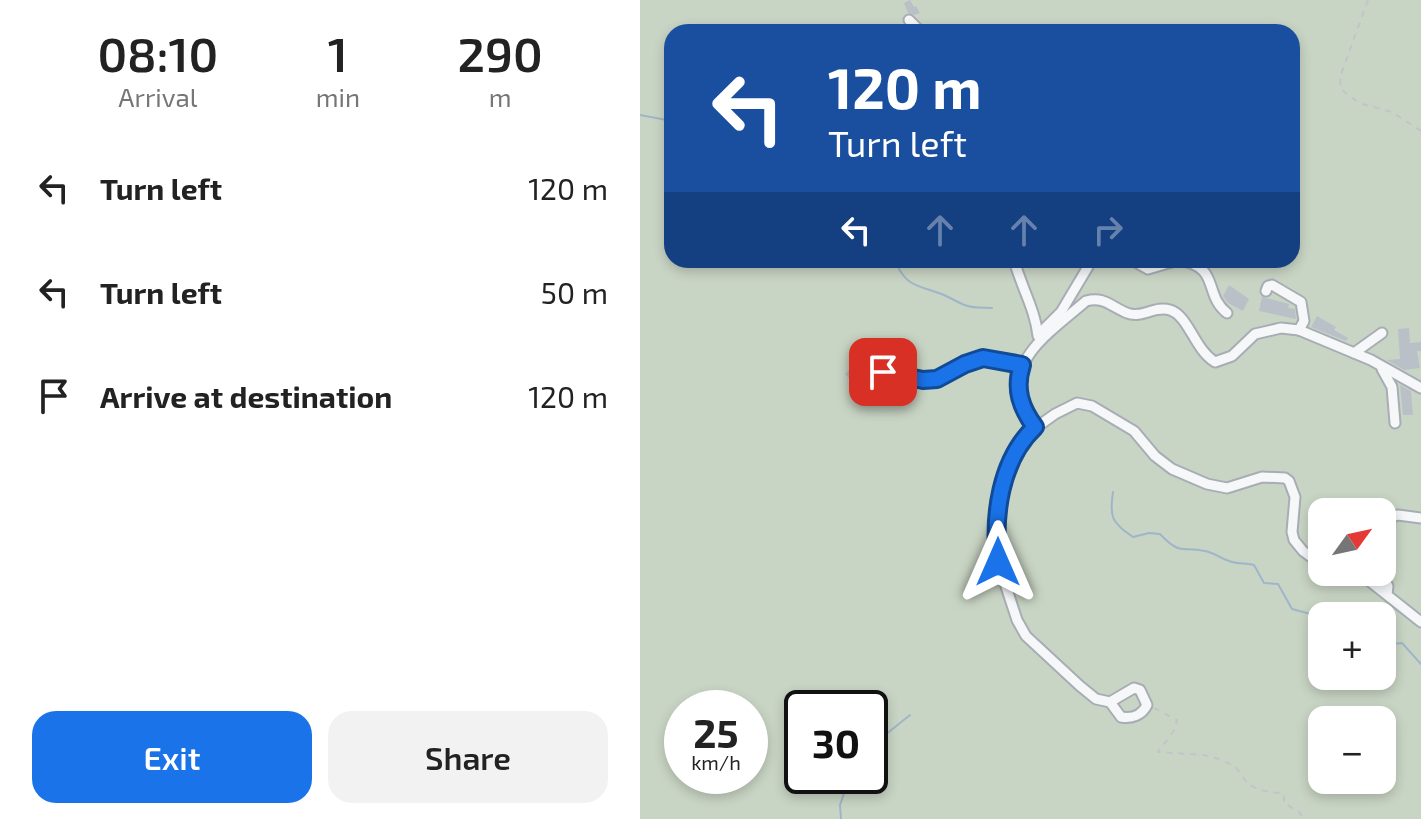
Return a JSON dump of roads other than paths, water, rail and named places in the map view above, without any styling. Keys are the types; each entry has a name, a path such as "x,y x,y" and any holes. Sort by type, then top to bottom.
{"street":[{"path":"909,20 913,24"},
{"path":"1016,268 1030,302 1038,339"},
{"path":"1035,427 1020,402 1018,375 1038,339 1061,312 1087,268"},
{"path":"1199,268 1206,273 1217,306 1227,313"},
{"path":"1266,291 1272,285 1301,302 1304,321 1299,330"},
{"path":"1038,339 1086,301 1104,300 1135,315 1159,309 1173,311 1185,323 1199,349 1215,362 1232,356 1255,334 1281,328 1299,330 1354,353 1421,388"},
{"path":"1354,353 1382,333"},
{"path":"883,372 923,380 937,379 983,358 1022,365"},
{"path":"1381,367 1392,387 1395,423"},
{"path":"1110,702 1134,688 1140,690 1147,705 1142,713 1121,717 1110,702 1096,699 1026,636 1017,620 998,562 997,534 1005,472 1020,443 1035,427 1068,406 1086,404 1134,431 1163,463 1193,480 1227,488 1262,477 1285,478 1295,497 1294,540 1308,555"},
{"path":"1396,516 1421,518"},
{"path":"1376,586 1421,622"},
{"path":"1387,594 1388,586"}],"waterway":[{"path":"640,115 664,120"},
{"path":"899,268 915,285 966,306 992,308"},
{"path":"1113,492 1111,508 1114,519 1120,528 1133,537 1160,534 1177,548 1205,551 1232,562 1254,565 1264,583 1278,584 1292,609 1308,613"},
{"path":"1396,644 1402,643 1421,664"},
{"path":"888,733 910,715"},
{"path":"841,819 840,805 844,794"}]}
